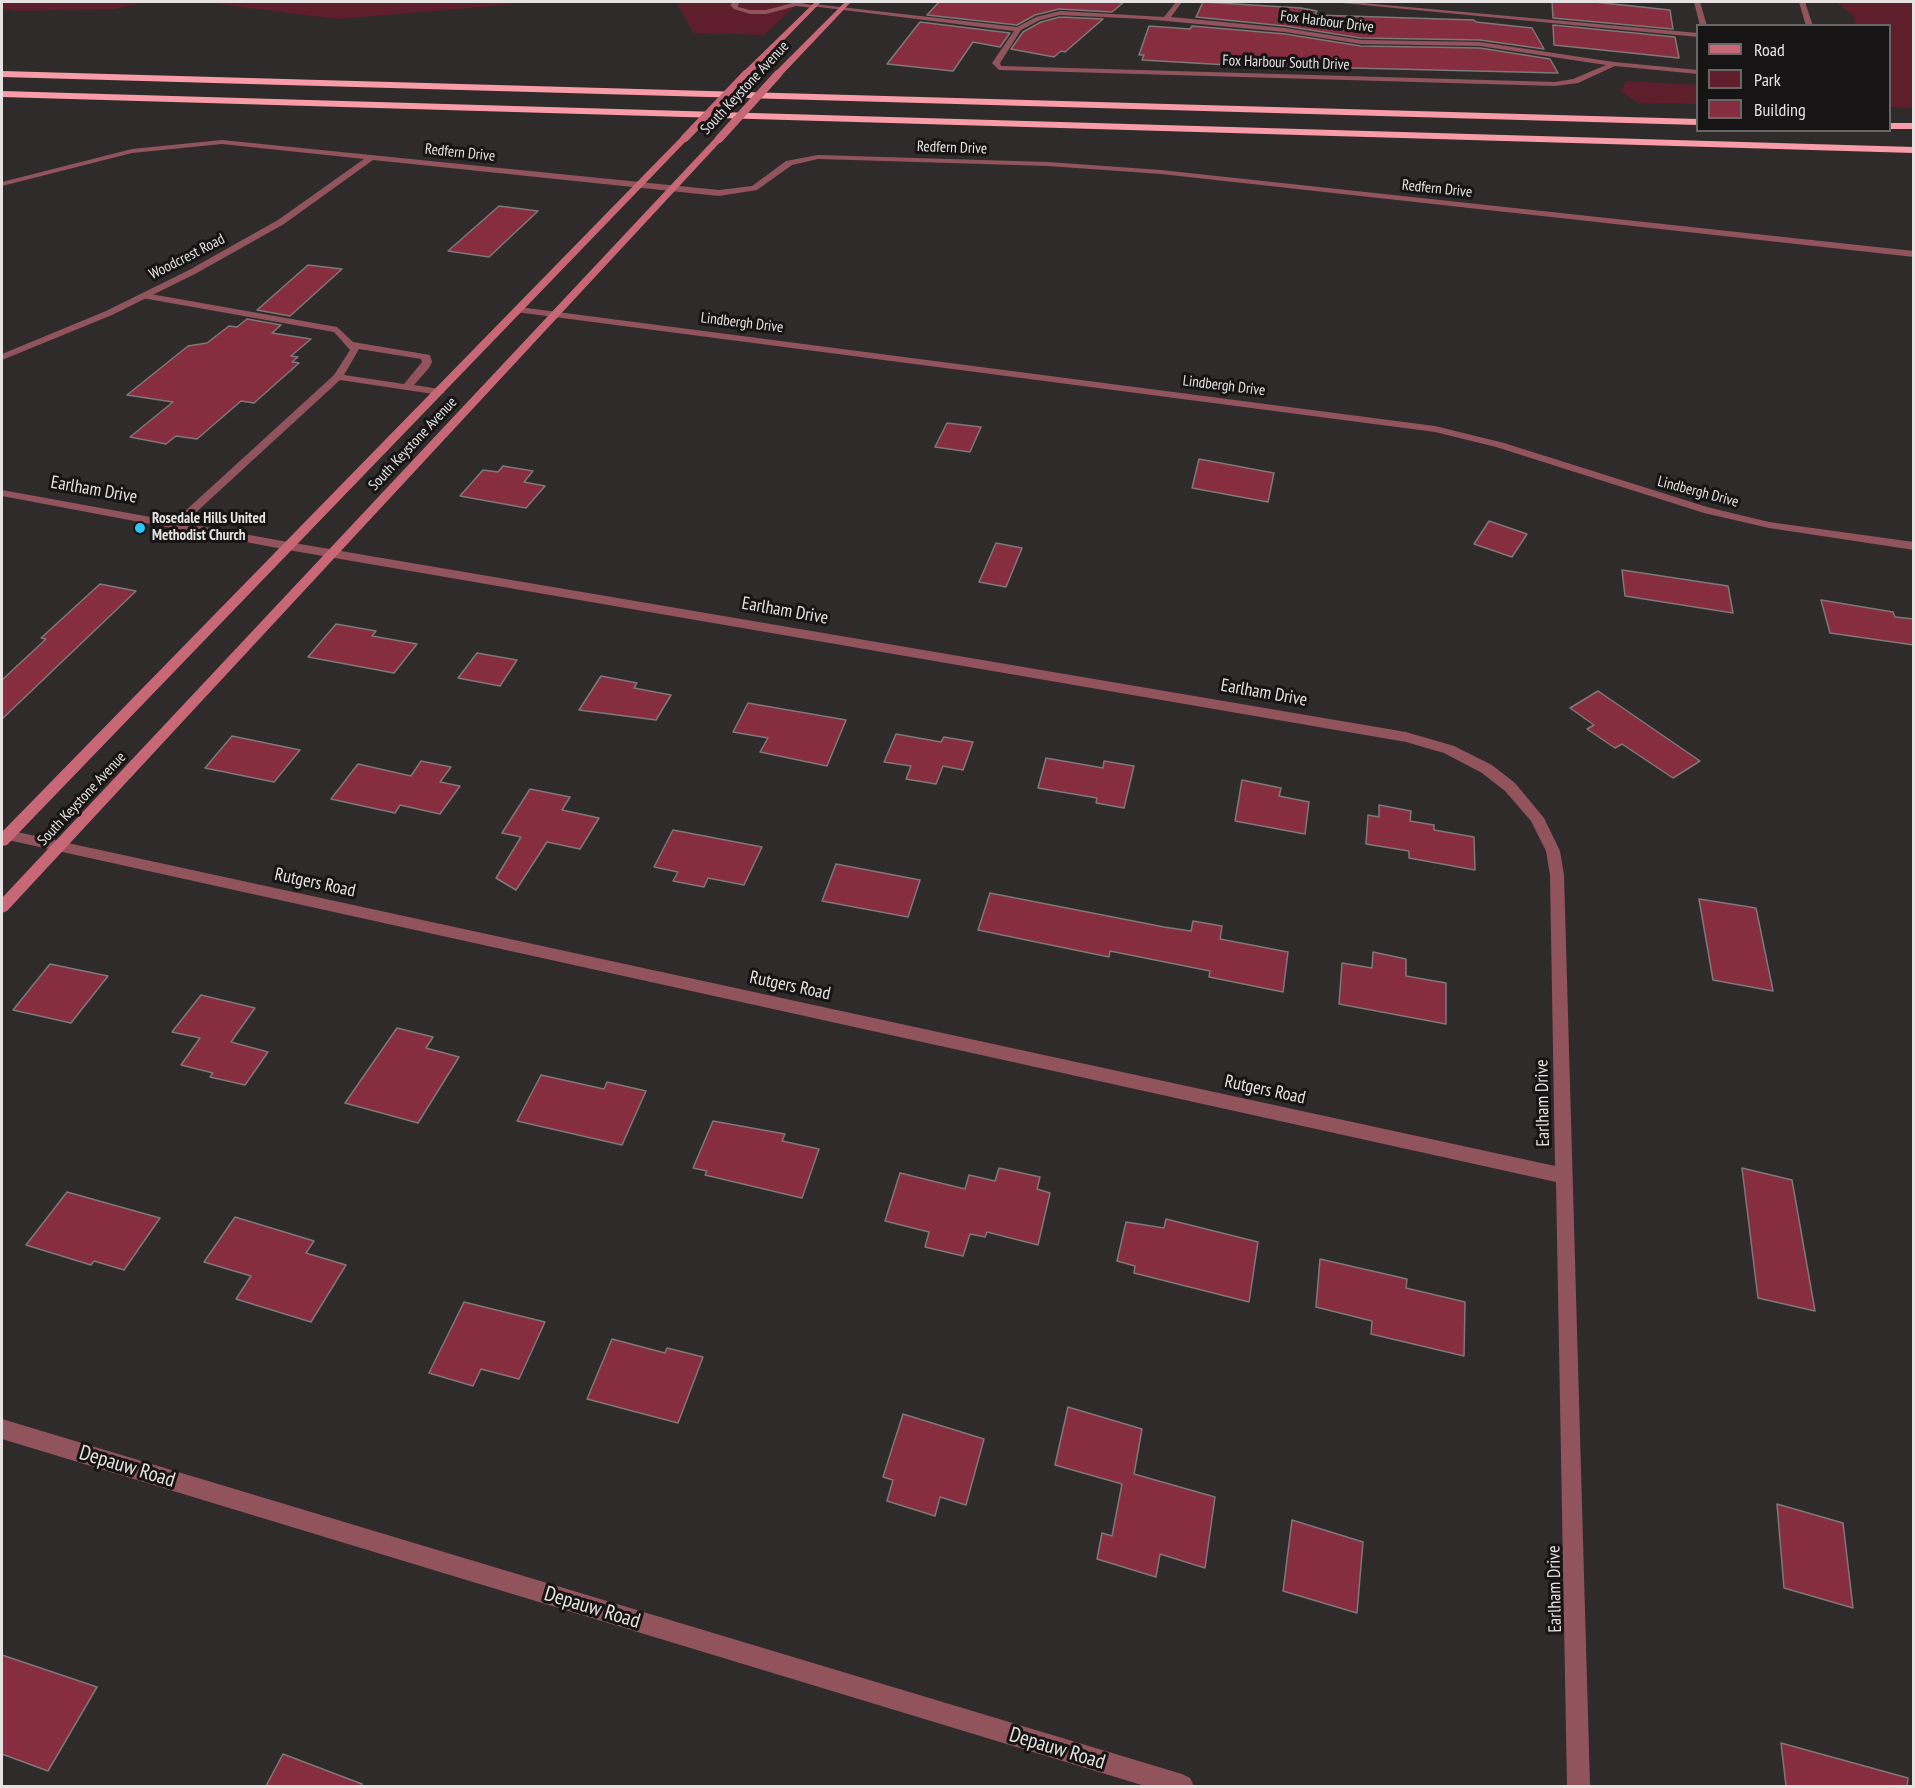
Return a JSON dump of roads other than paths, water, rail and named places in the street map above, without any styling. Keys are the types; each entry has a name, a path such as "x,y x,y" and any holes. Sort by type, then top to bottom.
{"highway":[{"path":"2,74 1696,122"},
{"path":"2,94 1914,150"},
{"path":"1891,126 1914,126"}],"main road":[{"name":"South Keystone Avenue","path":"2,907 670,189 848,2"},
{"name":"South Keystone Avenue","path":"5,838 816,4"}],"street":[{"path":"736,2 733,5 736,8 750,12 766,12 796,4 816,4 841,9 1018,29"},
{"path":"1166,19 1179,2"},
{"path":"1335,2 1696,35"},
{"path":"1697,2 1703,24"},
{"path":"1802,2 1809,24"},
{"path":"1398,7 1443,3"},
{"name":"Fox Harbour Drive","path":"1018,29 1038,18 1060,13 1166,19 1285,30 1361,42 1480,44 1614,64 1696,72"},
{"name":"Fox Harbour South Drive","path":"1018,29 996,63 999,68 1559,84 1575,81 1614,64"},
{"name":"Redfern Drive","path":"2,184 132,150 202,142 260,144 638,186 738,192 763,183 789,163 818,158 1048,164 1173,174 1914,254"},
{"name":"Woodcrest Road","path":"2,357 145,296 281,222 372,157"},
{"path":"145,296 173,303 322,326 337,330 355,350 338,377 176,525"},
{"name":"Lindbergh Drive","path":"519,310 1435,429 1500,445 1704,510 1769,525 1914,546"},
{"path":"352,345 426,357 427,362 424,368 405,387"},
{"path":"338,377 440,392"},
{"name":"Earlham Drive","path":"2,493 288,546 1394,735 1449,749 1487,769 1510,787 1537,818 1553,851 1557,875 1579,1786"},
{"name":"Rutgers Road","path":"5,838 58,846 1564,1176"},
{"name":"Depauw Road","path":"2,1429 1182,1786"}],"place":[{"name":"Rosedale Hills United Methodist Church","path":"140,528"}]}
